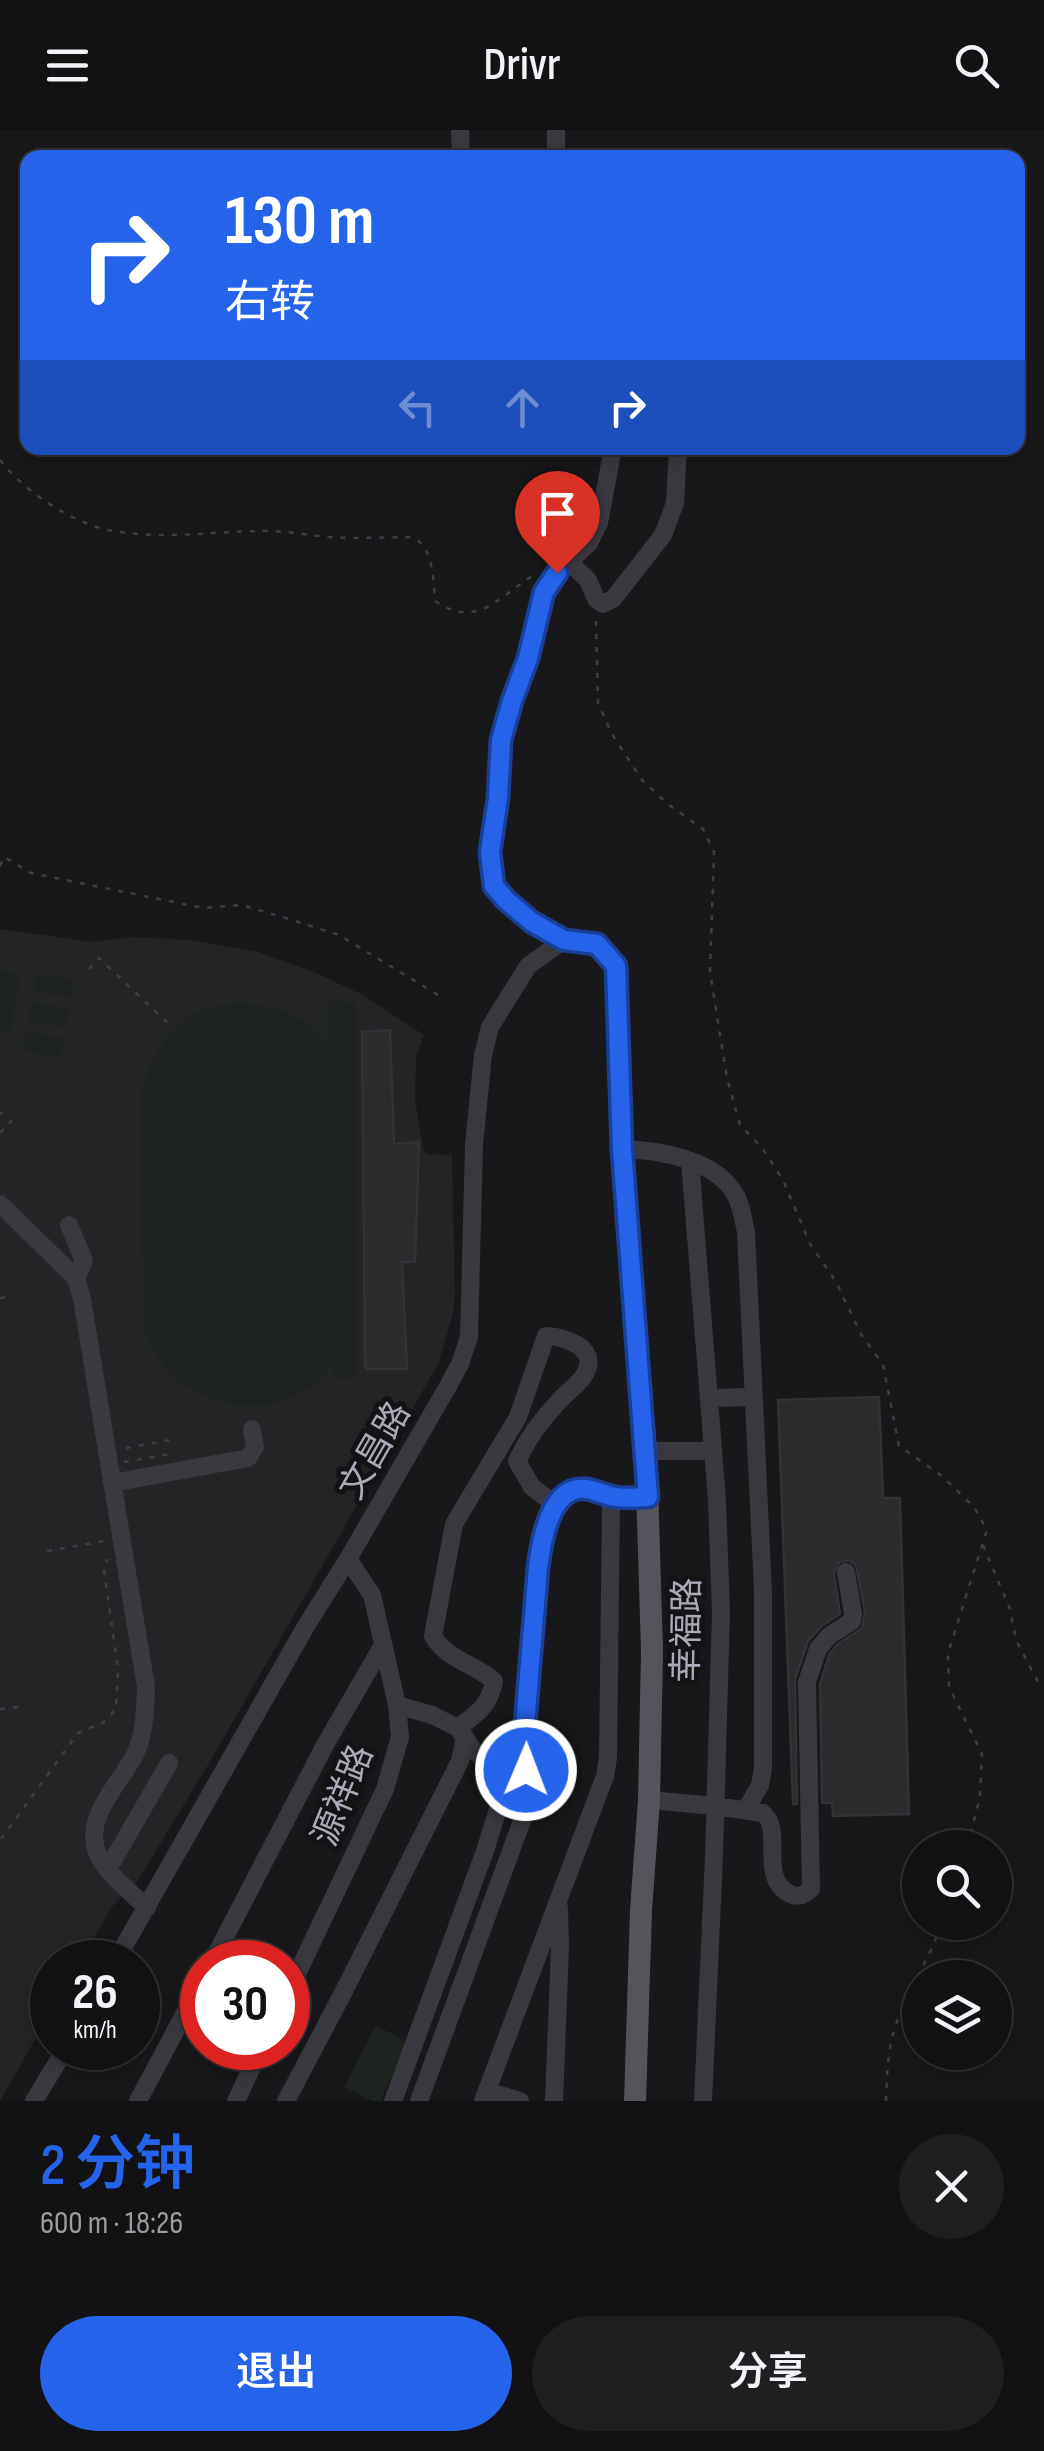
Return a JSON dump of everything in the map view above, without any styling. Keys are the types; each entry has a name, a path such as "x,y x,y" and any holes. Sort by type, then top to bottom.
{"main road":[{"path":"564,940 597,944 616,966 622,1149 646,1451 652,1652 634,2101"}],"street":[{"path":"564,940 532,922 494,886 490,852 501,740 528,658 544,592 589,544 600,524 612,455"},
{"path":"569,562 588,580 596,599 603,604 613,599 663,536 674,504 678,455"},
{"name":"文昌路","path":"129,1940 296,1642 460,1364 470,1337 474,1145 482,1056 490,1027 528,966 564,940"},
{"path":"622,1149 649,1150 704,1167 729,1185 742,1208 762,1590 763,1769 760,1785 746,1810"},
{"name":"幸福路","path":"690,1161 713,1451 721,1612 703,2101"},
{"path":"0,1204 76,1278 82,1299 146,1688 144,1724 137,1749 102,1808 93,1835 97,1852 108,1869 147,1908"},
{"path":"69,1225 84,1261 76,1278"},
{"path":"286,2101 460,1761 462,1732 491,1695 494,1681 440,1649 433,1636 454,1524 518,1417 546,1336 578,1344 587,1353 589,1363 586,1374 556,1403 517,1461 532,1487 557,1506"},
{"path":"709,1398 753,1396"},
{"path":"112,1483 248,1458 255,1447 252,1429"},
{"path":"646,1451 713,1451"},
{"path":"419,2101 526,1810 529,1794 523,1748 538,1568 548,1516 574,1490 586,1489 617,1498 648,1497"},
{"path":"520,2101 485,2096 605,1776 611,1506 617,1498"},
{"name":"源祥路","path":"310,1947 386,1789 400,1737 398,1705 372,1596 348,1559"},
{"path":"649,1800 763,1813 770,1822 777,1884 798,1896 812,1889 807,1682 818,1649 829,1636 852,1621 846,1572"},
{"path":"223,1940 325,1745 383,1645"},
{"path":"393,2101 486,1851 506,1770 474,1751 462,1732 432,1715 398,1705"},
{"path":"108,1869 170,1763"},
{"path":"554,2101 559,1896"},
{"path":"138,2101 180,2022"},
{"path":"34,2101 53,2070"},
{"path":"236,2101 251,2070"}],"path":[{"path":"0,460 38,496 71,516 106,530 196,534 261,530 333,538 412,536 422,541 430,559 435,601 450,610 468,613 486,608 532,576 553,579"},
{"path":"596,599 598,703 612,734 642,780 703,828 714,852 710,972 727,1078 740,1125 763,1149 783,1180 810,1244 883,1365 898,1446 942,1476 974,1507 987,1530 948,1653 949,1687 982,1754 980,1798 971,1830"},
{"path":"0,866 4,857 31,873 69,881 203,908 242,905 339,935 438,994"},
{"path":"89,969 99,958 172,1027"},
{"path":"0,1133 12,1120"},
{"path":"0,1298 14,1296"},
{"path":"120,1449 170,1440"},
{"path":"122,1462 173,1454"},
{"path":"48,1550 112,1540"},
{"path":"983,1544 1010,1609 1016,1640 1037,1680 1044,1685"},
{"path":"1,1839 78,1733 104,1722 116,1709 118,1669 104,1570 110,1554"},
{"path":"0,1709 19,1707"},
{"path":"886,2101 887,2057 895,2026 936,1940"}],"shaded area":[{"path":"0,929 93,942 133,937 191,940 258,952 363,995 424,1035 416,1058 415,1099 426,1154 452,1155 453,1314 438,1364 139,1879 111,1908 93,1940 30,1940 30,2048 0,2101"},
{"path":"0,970 20,974 10,1034 0,1032"},
{"path":"36,974 74,980 71,998 34,991"},
{"path":"329,1001 356,1003 358,1377 335,1380 332,1366 306,1389 279,1402 231,1404 187,1386 168,1370 144,1328 140,1098 162,1045 192,1016 211,1008 253,1004 294,1016 327,1041"},
{"path":"31,1002 69,1009 67,1027 28,1021"},
{"path":"25,1032 64,1038 61,1057 23,1050"},
{"path":"376,2025 408,2043 380,2101 344,2087"}],"building":[{"path":"390,1030 394,1144 419,1142 415,1262 402,1262 407,1369 367,1369 362,1032"},
{"path":"879,1397 883,1498 900,1498 909,1814 833,1816 832,1803 822,1803 820,1684 829,1655 862,1628 865,1612 856,1565 849,1560 839,1562 834,1573 840,1614 808,1641 795,1679 797,1804 793,1804 778,1400"}],"route":[{"path":"526,1770 523,1748 538,1568 548,1516 574,1490 586,1489 617,1498 648,1497 622,1149 616,966 597,944 564,940 532,922 506,900 494,886 490,852 501,740 528,658 544,592 557,573"}]}
